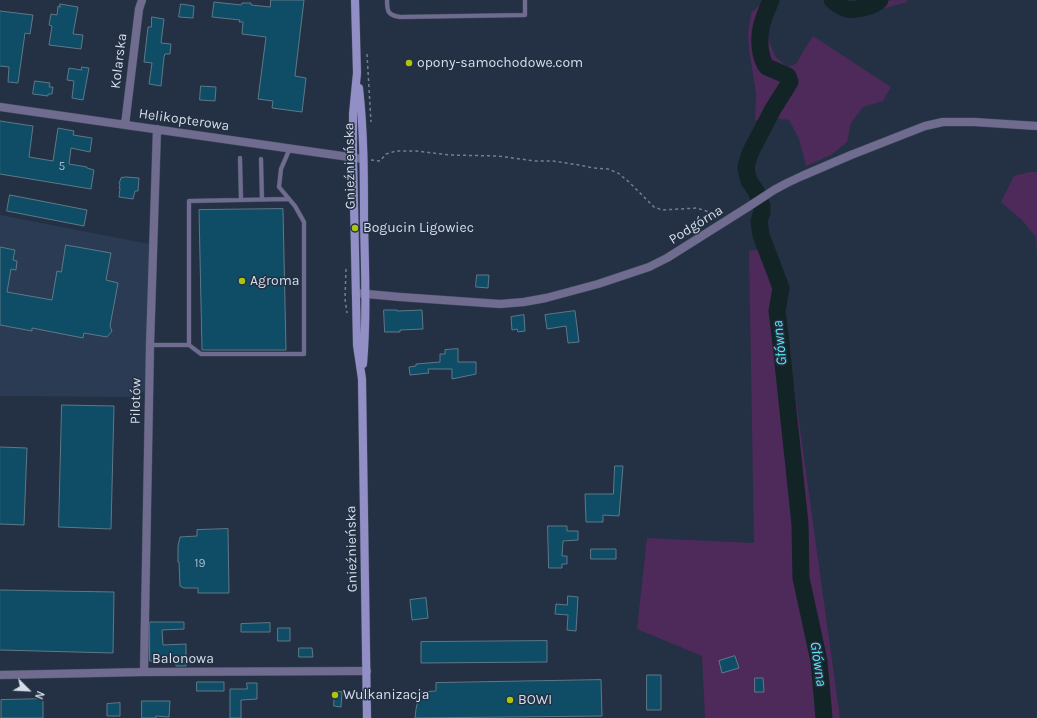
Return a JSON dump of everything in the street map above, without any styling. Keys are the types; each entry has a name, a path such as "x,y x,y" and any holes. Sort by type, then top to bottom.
{"main road":[{"name":"Gnieźnieńska","path":"355,0 357,73 363,126 366,293 365,344 362,379 367,718"},
{"name":"Gnieźnieńska","path":"357,73 353,114 353,157 357,346 362,379"}],"street":[{"name":"Kolarska","path":"125,125 139,9 142,0"},
{"name":"Helikopterowa","path":"0,108 363,159"},
{"name":"Podgórna","path":"356,293 500,304 546,298 598,284 649,267 667,258 774,190 851,155 925,126 943,122 974,122 1037,126"},
{"name":"Pilotów","path":"144,672 150,345 157,129"},
{"name":"Balonowa","path":"0,675 144,672 367,671"}],"lane":[{"path":"387,0 387,8 389,13 400,17 525,15 525,0"},
{"path":"150,345 189,345 201,354 304,354 304,222 279,187 281,169 290,148"},
{"path":"240,158 241,200"},
{"path":"261,159 262,200"},
{"path":"189,345 189,201 289,199"}],"path":[{"path":"363,126 372,122 367,54"},
{"path":"363,159 380,161 386,154 396,151 416,151 450,155 498,156 535,161 553,161 608,169 618,173 629,182 654,207 662,210 697,208 709,212 717,227"},
{"path":"346,264 345,299 348,323 357,322"}],"shaded area":[{"path":"764,0 775,0 765,23 766,33 775,56 787,67 796,64 813,36 891,87 883,101 863,107 851,123 847,142 831,155 806,166 799,139 789,120 765,117 755,121 756,94 748,34 751,13"},
{"path":"826,0 907,0 908,2 885,8 848,13 836,8"},
{"path":"1029,172 1037,172 1037,259 1036,237 1022,220 1001,202 1014,176"},
{"path":"0,215 149,244 147,389 136,397 0,396"},
{"path":"775,248 840,718 705,718 702,656 637,629 647,538 754,543 749,251"}],"building":[{"path":"271,0 304,0 295,76 306,78 302,112 272,108 273,101 258,99 266,37 242,34 243,22 239,22 240,20 212,17 214,2 241,5 242,3 251,3 251,5 270,7"},
{"path":"60,4 78,7 73,34 83,35 81,49 49,45 52,26 49,25 51,14 57,15 58,6 60,7"},
{"path":"181,4 194,6 193,18 179,17"},
{"path":"0,11 33,15 30,34 25,33 18,83 8,82 9,67 0,66"},
{"path":"152,17 164,19 161,43 171,44 170,54 165,54 164,57 161,86 149,84 152,63 144,62 148,27 151,27"},
{"path":"82,67 89,68 83,100 72,98 74,81 67,80 69,68 81,70"},
{"path":"35,81 50,83 49,87 53,87 52,94 48,94 48,96 33,94"},
{"path":"201,86 216,87 215,101 200,100"},
{"path":"0,121 33,126 29,157 53,161 58,128 74,131 73,135 92,138 90,152 71,148 69,164 87,167 94,170 91,189 0,174"},
{"path":"121,178 139,178 138,191 135,191 133,199 119,197 119,183"},
{"path":"10,195 87,210 84,226 7,211"},
{"name":"Agroma","path":"283,209 286,350 202,350 199,210"},
{"path":"66,245 111,253 106,280 118,283 110,326 112,331 107,337 84,333 83,338 32,328 32,331 0,325 0,247 15,250 13,260 17,261 16,270 11,269 7,292 52,300 57,271 61,272"},
{"path":"477,275 489,275 488,288 476,287"},
{"path":"384,310 422,310 423,329 385,332"},
{"path":"575,311 579,342 568,343 566,326 547,329 545,315"},
{"path":"524,315 525,331 518,332 517,329 512,330 511,317"},
{"path":"458,349 458,362 476,362 476,374 452,379 452,369 428,369 429,373 410,375 409,367 416,366 416,364 440,362 440,354 445,354 445,350"},
{"path":"62,405 114,406 111,529 59,527"},
{"path":"0,447 27,448 24,525 0,524"},
{"path":"615,466 623,466 619,516 603,515 603,522 586,522 585,494 613,494"},
{"path":"548,526 567,526 567,531 578,531 578,540 563,541 562,556 567,556 567,564 562,564 562,568 549,568"},
{"path":"228,529 229,593 198,593 198,588 184,588 180,586 178,546 180,537 197,536 197,530"},
{"path":"591,549 616,549 616,559 591,559"},
{"path":"0,590 114,592 113,653 0,650"},
{"path":"568,596 578,597 576,631 567,630 568,615 555,614 556,604 567,605"},
{"path":"426,598 428,618 412,620 410,600"},
{"path":"150,622 184,622 184,629 162,630 163,645 186,644 186,666 176,666 176,660 150,661"},
{"path":"270,623 270,632 241,632 241,624"},
{"path":"278,628 290,628 290,641 278,641"},
{"path":"547,641 547,662 421,663 421,642"},
{"path":"299,648 312,648 313,657 299,657"},
{"path":"735,656 739,668 722,673 719,661"},
{"path":"647,675 661,675 661,710 647,710"},
{"path":"755,678 763,678 764,692 755,692"},
{"name":"BOWI","path":"601,680 602,716 415,718 420,692 436,691 436,683"},
{"path":"197,682 224,682 224,691 197,691"},
{"path":"247,683 257,683 257,699 241,700 241,718 230,718 230,689 247,689"},
{"path":"335,691 342,692 341,707 334,706"},
{"path":"43,699 43,718 1,718 1,700"},
{"path":"142,701 170,701 169,717 156,716 156,718 142,718"},
{"path":"120,703 120,716 107,716 107,704"}],"waterway":[{"name":"Główna","path":"771,0 760,32 762,57 767,67 788,76 790,82 773,109 751,151 746,168 749,181 756,191 762,206 759,221 761,235 781,288 777,311 800,524 801,578 819,661 824,718"},
{"name":"Główna","path":"832,0 840,6 848,9 870,6 880,0"}],"place":[{"name":"opony-samochodowe.com","path":"409,63"},
{"name":"Bogucin Ligowiec","path":"355,228"},
{"name":"Agroma","path":"242,281"},
{"name":"Wulkanizacja","path":"335,695"},
{"name":"BOWI","path":"510,700"}]}
